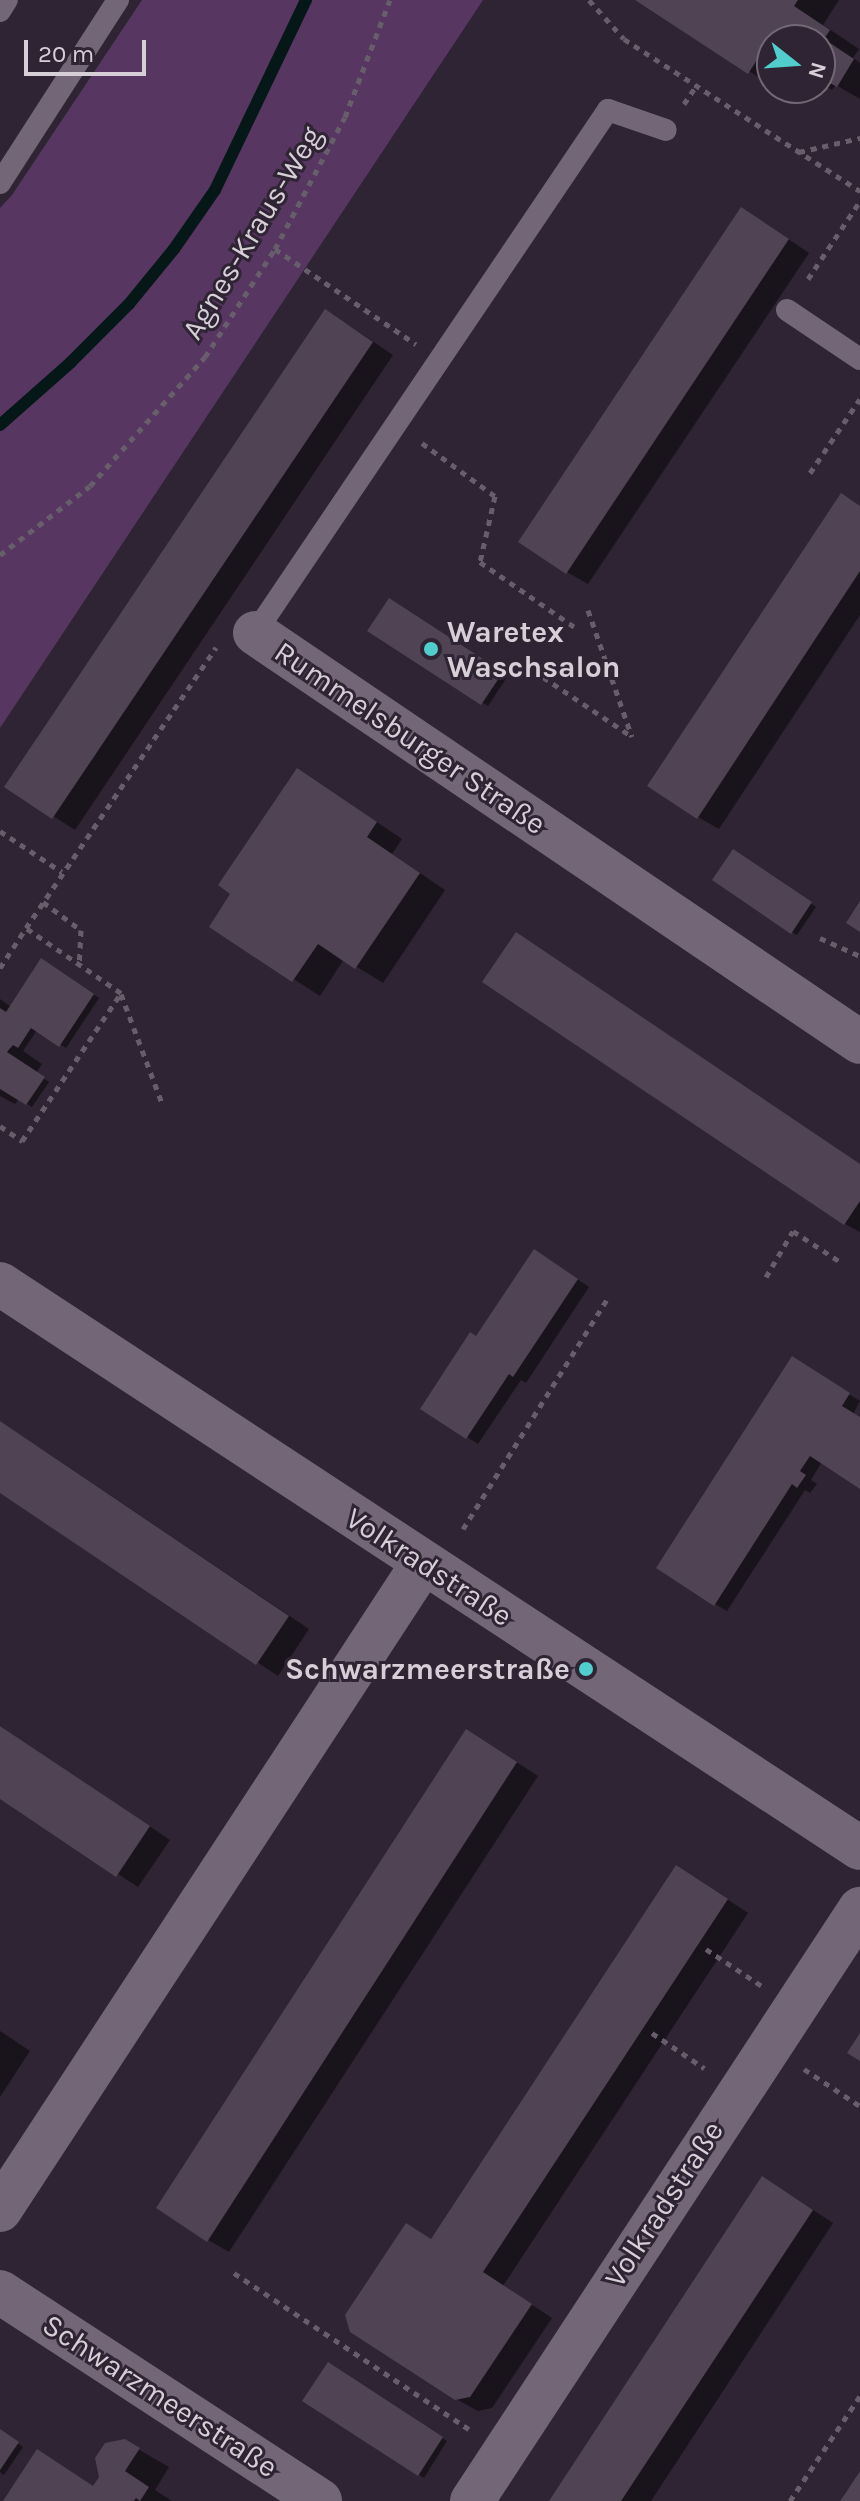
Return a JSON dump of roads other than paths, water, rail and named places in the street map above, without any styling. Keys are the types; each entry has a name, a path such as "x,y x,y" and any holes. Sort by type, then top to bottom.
{"street":[{"name":"Rummelsburger Straße","path":"255,633 860,1042"},
{"name":"Volkradstraße","path":"0,1284 860,1848"},
{"path":"0,2210 423,1563"},
{"name":"Volkradstraße","path":"472,2501 860,1909"},
{"name":"Schwarzmeerstraße","path":"0,2292 320,2501"}],"lane":[{"path":"0,11 7,0"},
{"path":"0,183 118,0"},
{"name":"Rummelsburger Straße","path":"255,633 608,110 666,130"},
{"path":"787,310 860,359"}],"waterway":[{"path":"0,425 70,363 129,304 174,249 215,190 306,0"}],"place":[{"name":"Waretex Waschsalon","path":"431,649"},
{"name":"Schwarzmeerstraße","path":"586,1669"}]}
